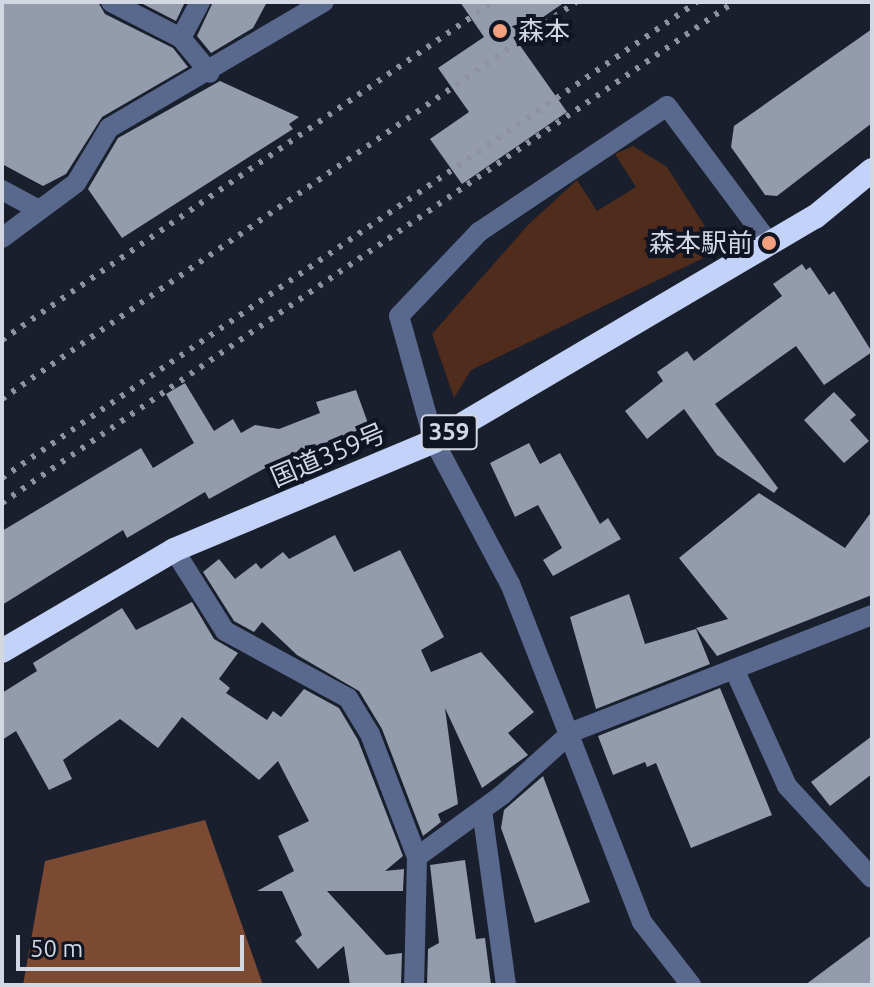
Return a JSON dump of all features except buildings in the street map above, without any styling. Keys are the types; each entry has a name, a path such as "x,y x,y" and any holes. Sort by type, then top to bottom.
{"highway":[{"name":"国道359号","path":"2,651 174,550 434,441 815,217 872,170"}],"street":[{"path":"111,2 181,38 210,73"},
{"path":"181,38 200,2"},
{"path":"2,238 76,183 109,128 210,73 324,2"},
{"path":"691,985 642,922 572,732 510,584 434,441 399,316 479,232 667,106 769,243"},
{"path":"2,190 39,210"},
{"path":"174,550 225,631 348,698 370,734 417,857 414,985"},
{"path":"417,857 482,810 572,732 872,615"},
{"path":"734,669 787,786 872,878"},
{"path":"482,810 506,985"}],"shaded area":[{"path":"633,146 667,167 720,250 471,370 454,398 432,334 528,225 577,180 597,211 636,187 615,154"},
{"path":"205,820 263,985 23,985 45,861"}],"railway":[{"path":"2,340 493,2"},
{"path":"2,399 576,2"},
{"path":"2,478 697,2"},
{"path":"2,503 734,2"}],"place":[{"name":"森本","path":"500,31"},
{"name":"森本駅前","path":"769,243"}]}
